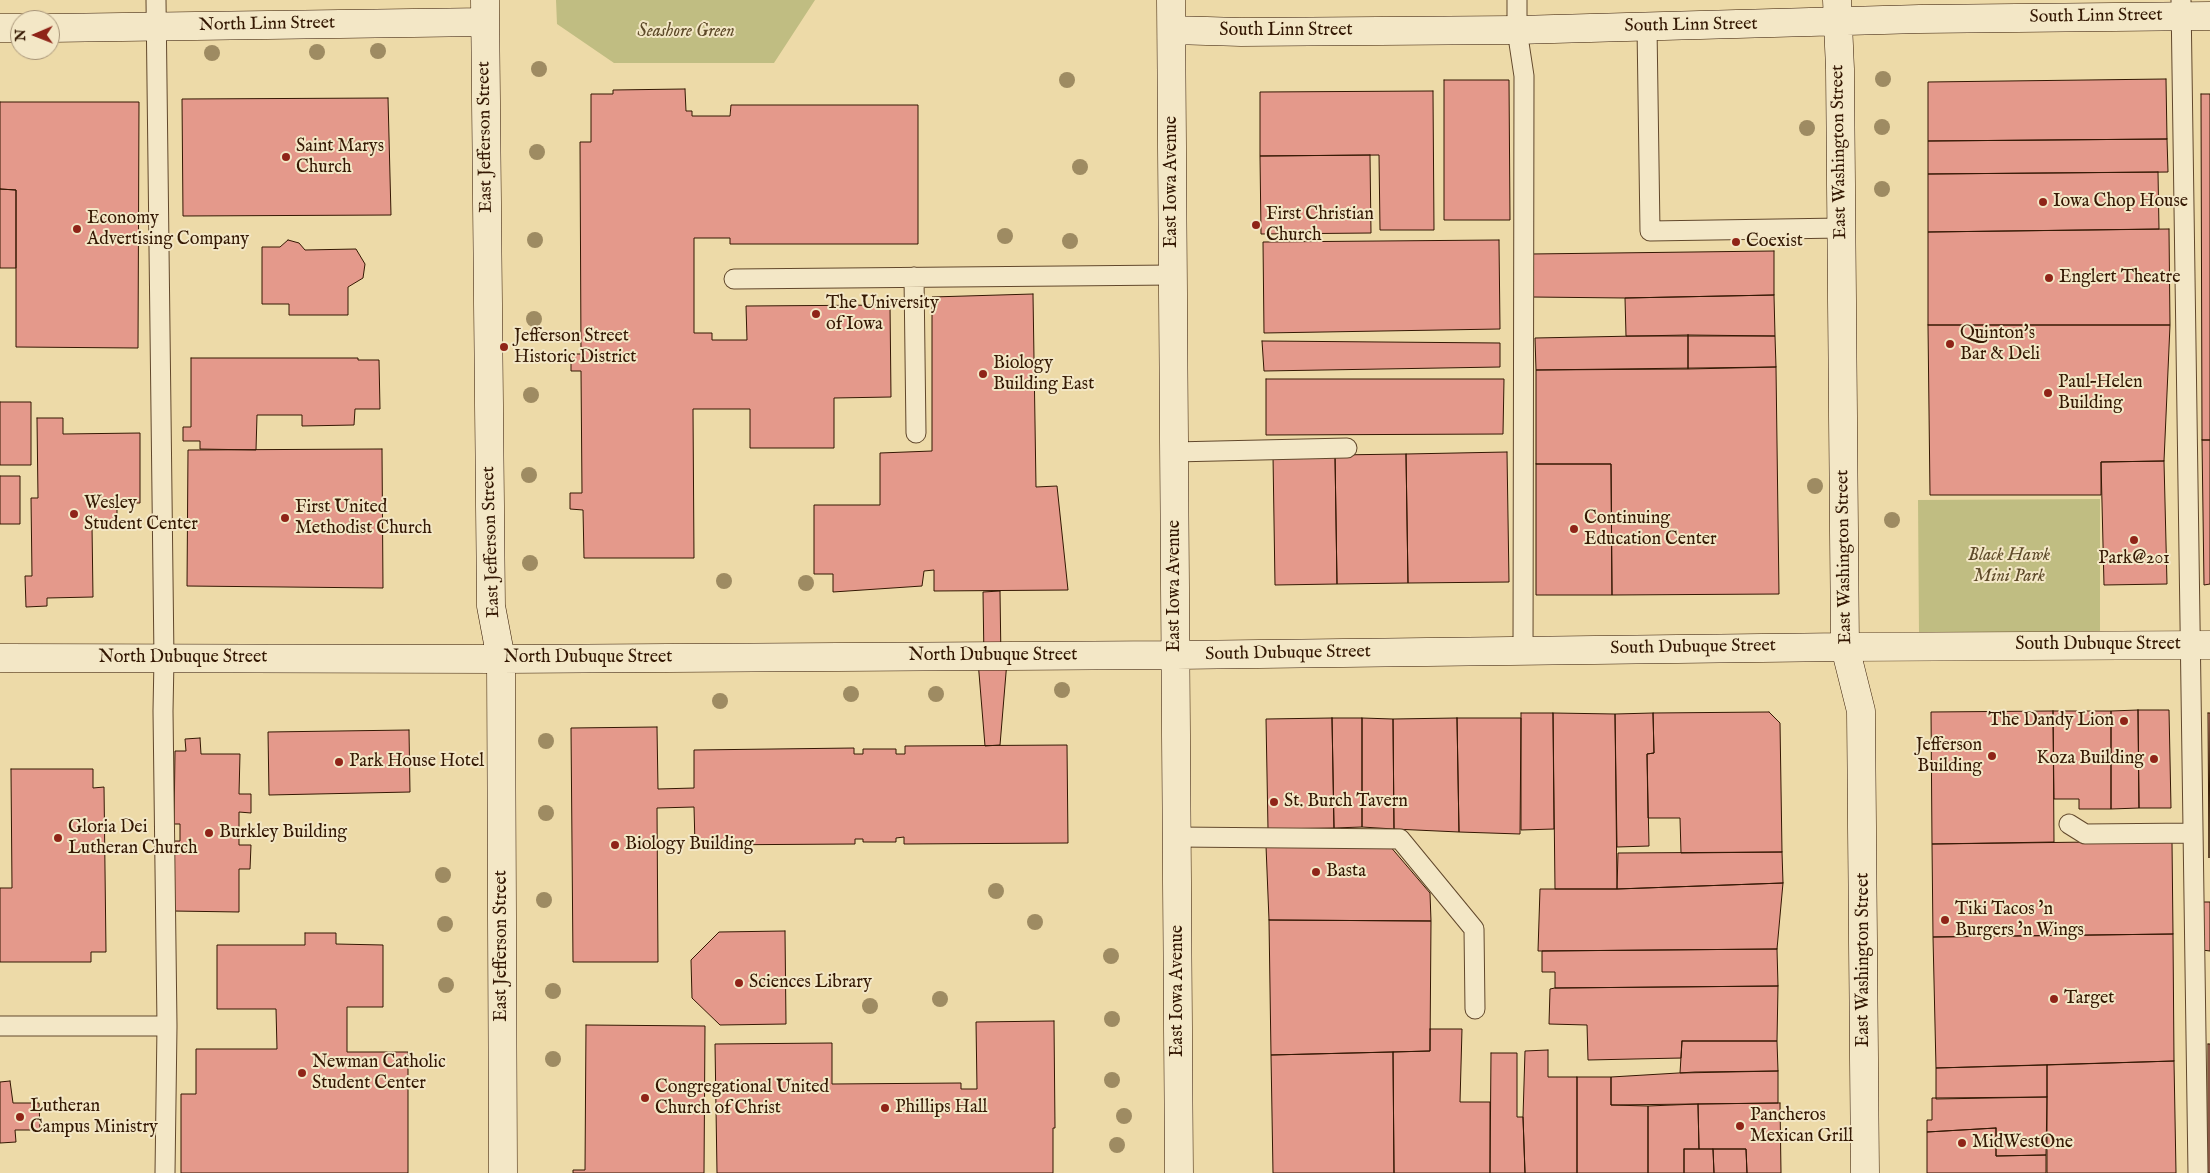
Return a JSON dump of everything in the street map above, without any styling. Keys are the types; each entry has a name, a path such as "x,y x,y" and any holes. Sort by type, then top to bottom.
{"street":[{"name":"East Iowa Avenue","path":"1171,0 1179,1173"},
{"name":"South Linn Street","path":"1172,30 1241,32 1647,27 1838,12 1920,19 2181,8 2210,16"},
{"name":"North Linn Street","path":"60,27 156,13 485,11"},
{"name":"East Jefferson Street","path":"485,11 490,606 501,659 503,1173"},
{"name":"East Washington Street","path":"1838,12 1845,647 1861,711 1865,1173"},
{"name":"South Dubuque Street","path":"1176,655 2200,645"},
{"name":"North Dubuque Street","path":"0,658 501,659 1176,655"}],"lane":[{"path":"1517,0 1517,30 1524,76 1523,651"},
{"path":"2181,8 2200,645 2194,834 2198,1173"},
{"path":"156,13 164,658 167,1026 166,1173"},
{"path":"1647,27 1650,231 1841,228"},
{"path":"734,279 1173,275"},
{"path":"914,278 916,433"},
{"path":"1174,452 1347,448"},
{"path":"2069,824 2085,834 2194,834"},
{"path":"1177,837 1400,839 1474,929 1476,1009"},
{"path":"0,1026 167,1026"}],"green space":[{"name":"Seashore Green","path":"556,0 815,0 774,63 614,63 557,24"},
{"name":"Black Hawk Mini Park","path":"2100,499 2100,633 1919,634 1918,500"}],"building":[{"path":"2166,79 2167,139 1928,141 1928,82"},
{"path":"1444,80 1509,80 1510,220 1444,220"},
{"path":"685,89 686,111 692,111 692,116 730,116 731,105 918,105 918,244 730,244 730,238 694,238 694,333 712,333 712,340 747,340 746,306 890,305 891,397 834,398 834,448 750,448 750,409 693,409 694,558 584,558 583,510 570,509 570,493 582,493 581,371 571,371 571,354 581,354 580,142 591,142 591,94 613,94 613,90"},
{"path":"1433,91 1434,230 1380,230 1379,155 1260,156 1260,92"},
{"path":"2201,94 2210,94 2210,440 2202,440"},
{"name":"Saint Marys Church","path":"388,98 391,215 183,216 182,99"},
{"name":"Economy Advertising Company","path":"0,102 139,102 138,348 16,347 16,190 0,189"},
{"path":"2167,139 2168,172 1928,174 1928,141"},
{"path":"1370,155 1371,233 1261,234 1260,156"},
{"name":"Iowa Chop House","path":"2158,172 2159,229 1928,232 1928,174"},
{"path":"0,189 16,190 16,268 0,268"},
{"name":"Englert Theatre","path":"2169,229 2170,325 1928,325 1928,232"},
{"path":"288,240 299,243 305,250 356,249 365,264 363,278 348,287 348,315 289,315 289,304 262,304 262,247 280,247"},
{"path":"1499,240 1500,329 1264,333 1263,242"},
{"path":"1774,251 1774,295 1625,298 1532,297 1531,254"},
{"name":"Biology Building East","path":"1033,294 1036,487 1057,486 1068,590 934,591 934,570 924,571 922,586 833,592 833,574 814,574 814,505 880,505 880,453 932,451 932,297"},
{"path":"1774,295 1775,336 1626,336 1625,298"},
{"name":"Paul–Helen Building","path":"1928,325 2170,325 2164,461 2101,462 2101,495 1930,495"},
{"path":"1688,335 1775,336 1776,367 1688,369"},
{"path":"1688,335 1688,369 1536,370 1535,338"},
{"path":"1262,341 1500,343 1500,367 1264,371"},
{"path":"191,358 358,358 358,360 379,360 380,409 355,409 354,425 302,426 302,415 257,415 256,450 200,449 200,441 183,441 183,427 191,427"},
{"path":"1776,367 1779,594 1612,595 1611,464 1536,464 1536,370"},
{"path":"1266,379 1504,379 1503,434 1266,435"},
{"path":"0,402 31,402 31,465 0,465"},
{"name":"Wesley Student Center","path":"37,418 63,418 63,434 140,433 140,503 117,503 117,526 92,526 93,597 47,598 47,606 26,607 25,576 32,576 31,498 38,498"},
{"path":"2202,440 2210,440 2210,584 2204,585"},
{"name":"First United Methodist Church","path":"382,449 383,588 187,586 188,450"},
{"path":"1507,452 1509,582 1408,583 1406,454"},
{"path":"1406,454 1408,583 1337,584 1335,455"},
{"path":"1335,455 1337,584 1275,585 1273,456"},
{"name":"Park@201","path":"2164,461 2167,584 2104,585 2101,462"},
{"name":"Continuing Education Center","path":"1536,464 1611,464 1612,595 1536,595"},
{"path":"0,476 20,476 20,524 0,524"},
{"path":"1000,591 1001,661 1007,661 1000,745 985,746 978,661 984,661 983,592"},
{"name":"Koza Building","path":"2138,710 2169,710 2171,808 2139,808"},
{"path":"2138,710 2139,808 2111,809 2111,711"},
{"name":"Jefferson Building","path":"2053,711 2054,842 1932,844 1931,712"},
{"path":"2053,711 2111,711 2111,809 2079,809 2079,799 2054,799"},
{"path":"1769,712 1780,723 1782,852 1681,853 1680,818 1648,818 1647,754 1654,753 1653,713"},
{"path":"1521,713 1553,713 1554,829 1521,830"},
{"path":"1553,713 1615,714 1617,889 1555,889"},
{"path":"1653,713 1654,753 1647,754 1649,846 1617,847 1615,714"},
{"path":"2208,713 2210,713 2209,858"},
{"path":"1332,718 1334,828 1268,829 1266,719"},
{"path":"1332,718 1362,718 1362,827 1334,828"},
{"path":"1362,718 1393,719 1394,829 1362,827"},
{"path":"1457,718 1459,832 1394,829 1393,719"},
{"path":"1457,718 1521,718 1520,834 1459,832"},
{"name":"Biology Building","path":"657,727 658,789 694,788 694,750 854,748 854,754 863,754 863,749 896,749 896,754 905,754 905,746 1067,745 1068,843 904,844 904,837 896,838 896,842 863,842 863,839 855,839 855,844 695,845 694,807 657,808 658,962 573,962 571,728"},
{"name":"Park House Hotel","path":"409,730 410,792 269,795 268,732"},
{"name":"Burkley Building","path":"200,738 201,754 240,754 239,794 251,794 251,813 239,812 239,845 251,845 250,869 239,869 239,912 173,911 173,841 180,841 180,824 174,824 175,751 186,751 185,739"},
{"name":"Gloria Dei Lutheran Church","path":"11,769 93,769 93,788 104,787 106,952 91,952 91,962 0,962 0,888 12,888"},
{"path":"2172,841 2173,934 1933,937 1932,844"},
{"path":"1389,845 1430,893 1431,921 1269,920 1266,846"},
{"path":"1782,852 1783,883 1617,889 1618,853"},
{"path":"1783,883 1777,949 1538,951 1540,889 1617,889"},
{"path":"2202,902 2210,902 2210,951 2202,950"},
{"path":"1269,920 1431,921 1430,1051 1271,1055"},
{"name":"Sciences Library","path":"785,931 786,1024 720,1025 692,998 691,960 719,932"},
{"name":"Newman Catholic Student Center","path":"305,933 336,933 336,944 383,945 383,1007 347,1007 347,1052 408,1052 408,1173 181,1173 181,1094 196,1094 196,1049 277,1049 276,1009 217,1009 217,945 305,945"},
{"name":"Target","path":"2173,934 2174,1061 1936,1068 1933,937"},
{"path":"1777,949 1778,986 1555,988 1555,972 1542,972 1542,951"},
{"path":"1778,986 1777,1041 1682,1041 1681,1058 1588,1060 1587,1025 1549,1024 1550,989 1555,988"},
{"name":"Phillips Hall","path":"1054,1021 1055,1128 1053,1128 1053,1173 717,1173 715,1044 832,1043 832,1084 961,1083 961,1089 977,1089 976,1022"},
{"name":"Congregational United Church of Christ","path":"586,1025 705,1026 704,1173 573,1173 573,1170 585,1170"},
{"path":"1430,1029 1462,1029 1460,1102 1490,1102 1490,1173 1394,1173 1393,1052 1430,1051"},
{"path":"1682,1041 1777,1041 1778,1071 1680,1073"},
{"path":"2208,1044 2210,1044 2210,1173 2208,1173"},
{"path":"1548,1050 1548,1077 1577,1077 1577,1173 1525,1173 1523,1117 1525,1051"},
{"path":"1393,1052 1394,1173 1273,1173 1271,1055"},
{"path":"1491,1053 1517,1053 1517,1117 1523,1117 1525,1173 1490,1173"},
{"path":"2174,1061 2176,1173 2047,1173 2047,1065"},
{"path":"2047,1065 2047,1097 1936,1099 1936,1068"},
{"path":"1778,1071 1778,1103 1611,1105 1611,1077 1695,1072"},
{"path":"1577,1077 1611,1077 1611,1105 1648,1106 1648,1173 1577,1173"},
{"name":"Lutheran Campus Ministry","path":"10,1081 13,1103 39,1103 40,1130 15,1130 16,1142 0,1143 0,1082"},
{"path":"2047,1097 2046,1155 1996,1156 1996,1128 1927,1132 1927,1120 1932,1120 1932,1098"},
{"name":"Pancheros Mexican Grill","path":"1780,1103 1781,1173 1747,1173 1746,1149 1699,1149 1698,1104"},
{"path":"1698,1104 1699,1149 1684,1149 1684,1173 1648,1173 1648,1106"},
{"name":"MidWestOne","path":"1996,1128 1996,1156 2046,1155 2046,1173 1927,1173 1927,1132"},
{"path":"1684,1149 1713,1149 1714,1173 1684,1173"},
{"path":"1713,1149 1746,1149 1747,1173 1714,1173"}],"place":[{"name":"Saint Marys Church","path":"286,157"},
{"name":"Iowa Chop House","path":"2043,202"},
{"name":"First Christian Church","path":"1256,225"},
{"name":"Economy Advertising Company","path":"77,229"},
{"name":"Coexist","path":"1736,242"},
{"name":"Englert Theatre","path":"2049,278"},
{"name":"The University of Iowa","path":"816,314"},
{"name":"Quinton's Bar & Deli","path":"1950,344"},
{"name":"Jefferson Street Historic District","path":"504,347"},
{"name":"Biology Building East","path":"983,374"},
{"name":"Paul–Helen Building","path":"2048,393"},
{"name":"Wesley Student Center","path":"74,514"},
{"name":"First United Methodist Church","path":"285,518"},
{"name":"Continuing Education Center","path":"1574,529"},
{"name":"Park@201","path":"2134,540"},
{"name":"The Dandy Lion","path":"2124,721"},
{"name":"Jefferson Building","path":"1992,756"},
{"name":"Koza Building","path":"2154,759"},
{"name":"Park House Hotel","path":"339,762"},
{"name":"St. Burch Tavern","path":"1274,802"},
{"name":"Burkley Building","path":"209,833"},
{"name":"Gloria Dei Lutheran Church","path":"58,838"},
{"name":"Biology Building","path":"615,845"},
{"name":"Basta","path":"1316,872"},
{"name":"Tiki Tacos 'n Burgers 'n Wings","path":"1945,920"},
{"name":"Sciences Library","path":"739,983"},
{"name":"Target","path":"2054,999"},
{"name":"Newman Catholic Student Center","path":"302,1073"},
{"name":"Congregational United Church of Christ","path":"645,1098"},
{"name":"Phillips Hall","path":"885,1108"},
{"name":"Lutheran Campus Ministry","path":"20,1117"},
{"name":"Pancheros Mexican Grill","path":"1740,1126"},
{"name":"MidWestOne","path":"1962,1143"}]}
